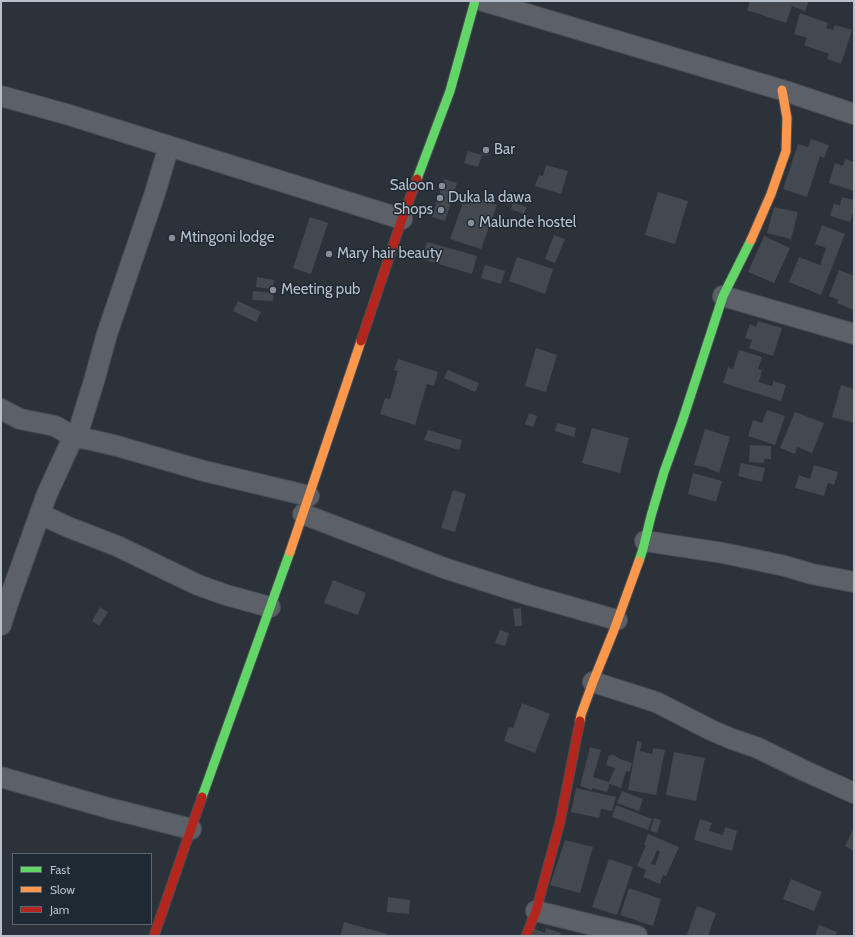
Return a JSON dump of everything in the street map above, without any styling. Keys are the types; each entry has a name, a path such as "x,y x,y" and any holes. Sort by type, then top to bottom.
{"street":[{"path":"154,936 306,505 402,219 450,91 475,1"},
{"path":"483,1 782,90 854,114"},
{"path":"526,936 536,910 560,822 581,715 643,549 664,472 723,296 772,194 786,151 787,118 782,90"},
{"path":"1,96 66,114 402,219"},
{"path":"1,625 47,494 80,426 107,334 154,196 169,146"},
{"path":"723,296 854,334"},
{"path":"1,409 20,419 55,426 74,437 117,446 204,471 306,505 444,568 529,595 617,620"},
{"path":"40,514 68,528 117,546 198,585 226,595 270,607"},
{"path":"645,541 723,553 785,566 812,574 854,582"},
{"path":"593,682 656,702 711,730 758,748 854,793"},
{"path":"1,777 108,808 191,829"},
{"path":"536,910 637,936"}],"building":[{"path":"750,1 809,1 805,11 792,6 786,23 747,10"},
{"path":"800,13 828,23 826,28 833,30 835,25 852,30 841,64 827,59 829,54 804,45 807,38 794,34"},
{"path":"811,139 829,145 824,158 820,156 807,197 783,189 798,144 808,147"},
{"path":"484,147 490,149 488,156 481,154"},
{"path":"468,151 482,155 478,167 464,163"},
{"path":"845,159 854,162 854,191 829,183 835,163 843,166"},
{"path":"546,165 568,171 561,194 535,186 539,175 543,176"},
{"path":"444,179 457,183 445,221 432,217"},
{"path":"658,192 688,201 675,244 645,235"},
{"path":"466,194 497,205 481,249 450,239"},
{"path":"842,197 854,200 854,210 850,222 830,216 834,204 840,205"},
{"path":"513,203 527,207 524,214 511,209"},
{"path":"774,207 798,212 791,239 767,233"},
{"path":"310,217 328,223 311,274 293,268"},
{"path":"822,225 845,234 821,295 789,282 799,257 820,265 826,248 815,244"},
{"path":"554,235 565,239 555,263 545,259"},
{"path":"764,236 790,248 774,283 748,272"},
{"path":"427,242 477,256 472,274 422,259"},
{"path":"517,257 553,269 545,294 509,281"},
{"path":"485,265 505,271 501,284 481,278"},
{"path":"839,270 854,276 854,310 837,303 838,300 829,296"},
{"path":"257,277 274,280 273,289 256,287"},
{"path":"253,291 274,293 273,301 252,300"},
{"path":"238,301 261,312 256,322 233,311"},
{"path":"758,321 782,328 773,356 749,348 752,340 745,338 750,324 756,327"},
{"path":"536,348 557,355 546,392 525,386"},
{"path":"739,350 762,357 758,369 762,370 759,382 772,386 773,381 786,385 781,401 723,383 728,367 733,369"},
{"path":"398,359 438,372 434,386 427,384 415,425 380,414 385,398 390,399 398,371 394,370"},
{"path":"448,370 479,383 475,392 444,378"},
{"path":"841,385 854,389 854,423 832,417"},
{"path":"767,410 785,416 775,445 748,436 753,420 762,423"},
{"path":"795,412 824,423 812,453 797,447 795,454 780,448"},
{"path":"529,413 537,416 533,427 525,424"},
{"path":"557,423 576,428 574,437 555,431"},
{"path":"592,428 629,438 620,473 582,463"},
{"path":"705,429 730,437 719,473 705,467 694,465"},
{"path":"428,430 462,440 459,450 424,440"},
{"path":"750,445 771,446 771,459 764,459 764,463 749,462"},
{"path":"741,463 765,468 762,482 738,476"},
{"path":"814,465 838,472 834,485 828,483 824,496 795,488 799,475 810,479"},
{"path":"693,473 722,481 716,502 688,494"},
{"path":"453,490 466,494 455,532 441,528"},
{"path":"333,580 366,593 358,615 324,603"},
{"path":"100,607 108,612 99,626 92,621"},
{"path":"521,608 522,626 515,626 513,609"},
{"path":"500,630 509,633 505,646 495,643"},
{"path":"522,703 550,714 535,753 504,741 509,727 513,728"},
{"path":"637,741 642,742 640,751 652,754 653,748 665,750 656,795 628,790"},
{"path":"590,747 601,750 593,777 609,782 615,768 606,765 609,755 611,756 612,754 620,759 632,763 629,772 626,771 621,788 610,783 607,792 592,788 592,790 580,786"},
{"path":"674,752 705,758 696,801 666,795"},
{"path":"576,788 616,797 612,811 601,809 599,818 571,812"},
{"path":"622,791 643,799 639,811 617,803"},
{"path":"616,805 652,819 648,830 612,817"},
{"path":"654,818 661,820 657,833 650,831"},
{"path":"700,819 712,823 709,831 723,835 725,827 737,831 732,851 694,840"},
{"path":"854,828 854,851 845,846"},
{"path":"648,834 679,847 666,876 663,875 660,884 643,877 646,870 637,866 646,845 644,845","holes":["657,850 660,852 655,865 651,864"]},
{"path":"565,840 593,847 580,893 550,885"},
{"path":"609,859 633,867 617,915 592,907"},
{"path":"791,879 822,892 814,911 783,899"},
{"path":"629,888 661,899 653,926 620,915"},
{"path":"388,897 410,900 409,914 387,912"},
{"path":"697,906 716,913 708,936 691,936 687,934"},
{"path":"344,922 387,934 386,936 340,936"},
{"path":"819,925 837,932 835,936 815,936"},
{"path":"532,928 545,933 546,928 561,933 560,936 529,936"}],"traffic: fast":[{"path":"417,179 450,91 475,1"},
{"path":"639,561 664,472 723,296 751,240"},
{"path":"202,797 290,552"}],"traffic: slow":[{"path":"751,240 771,194 786,151 787,118 782,90"},
{"path":"290,552 361,341"},
{"path":"580,721 593,682 639,561"}],"traffic: jam":[{"path":"361,341 417,179"},
{"path":"526,936 536,911 560,822 580,721"},
{"path":"154,936 202,797"}],"place":[{"name":"Bar","path":"486,150"},
{"name":"Saloon","path":"442,186"},
{"name":"Duka la dawa","path":"440,198"},
{"name":"Shops","path":"441,210"},
{"name":"Malunde hostel","path":"471,223"},
{"name":"Mtingoni lodge","path":"172,238"},
{"name":"Mary hair beauty","path":"329,254"},
{"name":"Meeting pub","path":"273,290"}]}
